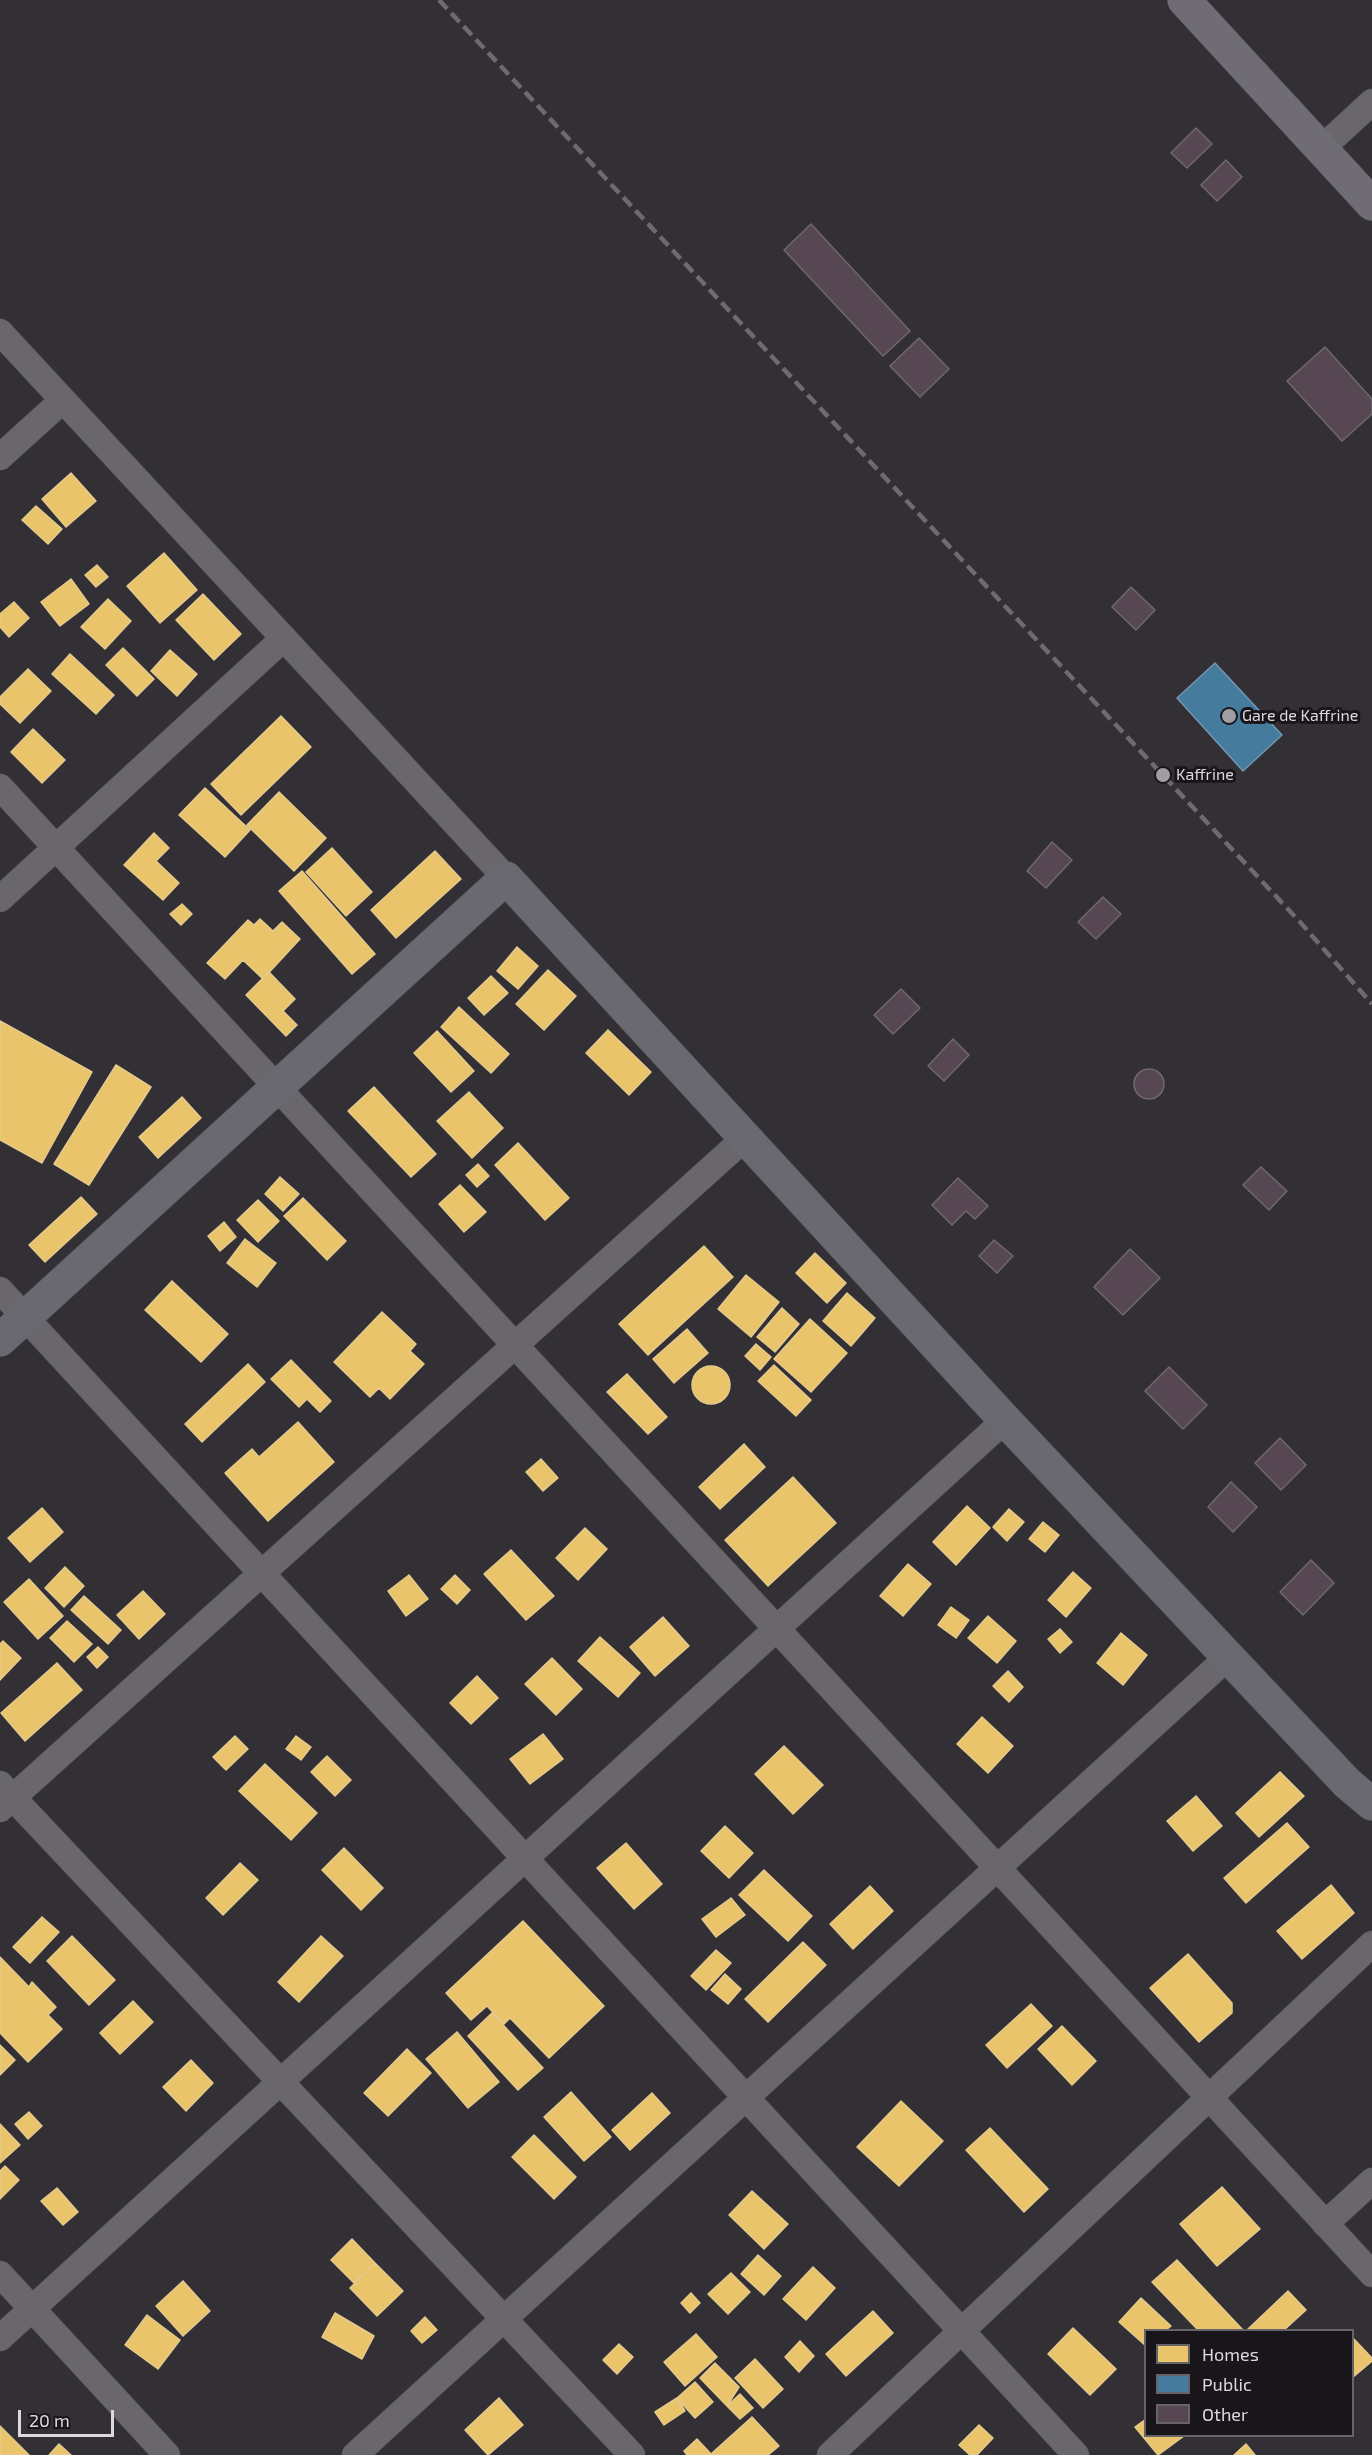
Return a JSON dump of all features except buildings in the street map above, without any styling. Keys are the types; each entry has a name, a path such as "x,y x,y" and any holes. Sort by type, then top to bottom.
{"main road":[{"path":"1184,0 1372,204"},
{"path":"0,1340 506,878 1005,1420 1347,1783 1372,1804"}],"street":[{"path":"1321,149 1372,102"},
{"path":"0,332 506,878"},
{"path":"0,457 63,400"},
{"path":"0,899 284,638"},
{"path":"0,787 1372,2274"},
{"path":"632,2455 280,2082 4,1797 262,1573 746,1138"},
{"path":"0,1290 1076,2455"},
{"path":"0,2338 1005,1420"},
{"path":"355,2455 1228,1657"},
{"path":"830,2455 1372,1944"},
{"path":"1325,2223 1372,2181"},
{"path":"0,2274 167,2455"}],"railway":[{"path":"439,0 1300,922 1372,1004"}],"place":[{"name":"Gare de Kaffrine","path":"1229,716"},
{"name":"Kaffrine","path":"1163,775"}]}
